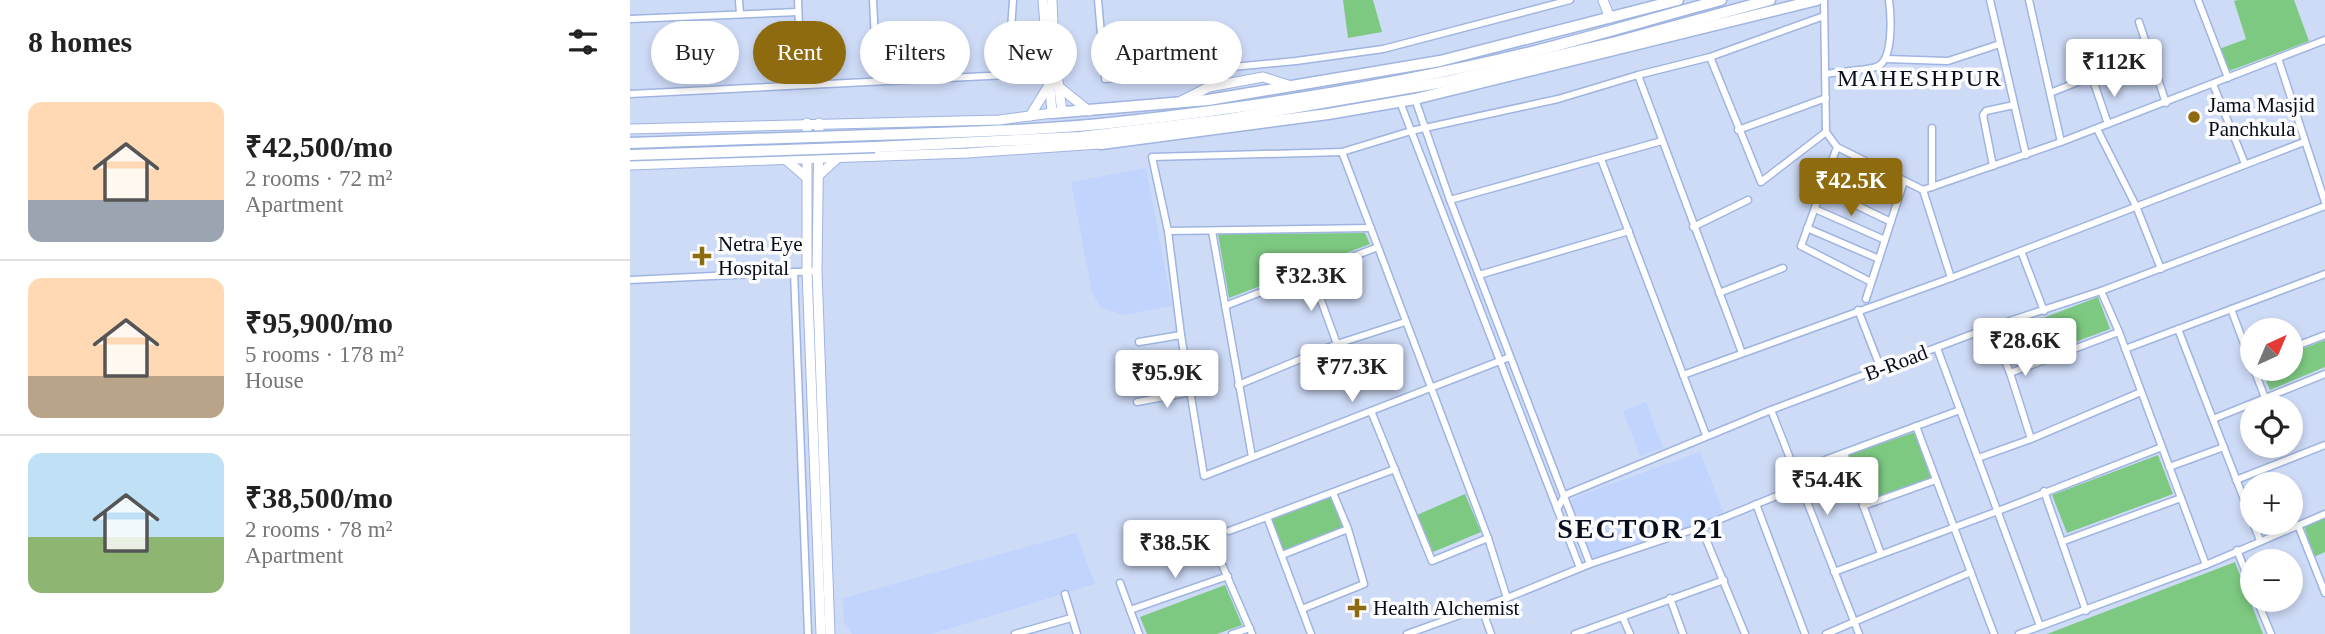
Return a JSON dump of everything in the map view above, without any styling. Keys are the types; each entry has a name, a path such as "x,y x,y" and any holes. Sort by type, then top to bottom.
{"highway":[{"path":"630,155 1061,128 1185,105 1437,73 1532,52 1661,10 1678,0"},
{"path":"1290,91 1440,61 1610,18 1721,0"},
{"path":"1080,137 1101,144 1400,102 1669,33 1770,0"},
{"path":"630,143 874,141 918,149 1080,137 1230,119 1444,82 1817,0"},
{"path":"1057,113 1185,105"}],"street":[{"path":"739,0 740,14"},
{"path":"798,0 801,85"},
{"path":"873,0 874,21"},
{"path":"970,77 1007,75 1013,0"},
{"path":"630,129 999,120 1057,113 1043,0"},
{"path":"1030,116 1054,85 1052,0"},
{"path":"1098,0 1105,79 1296,61 1383,49 1570,0"},
{"path":"1603,0 1610,18"},
{"path":"1824,0 1826,132 1837,147 1923,190 2097,129 2325,40"},
{"path":"1826,74 1878,67 1886,59 1893,26 1889,0"},
{"path":"1990,0 2025,155"},
{"path":"2029,0 2061,142"},
{"path":"2198,0 2228,78"},
{"path":"630,19 798,12"},
{"path":"1510,357 1204,477 1181,335 1168,231 1152,157 1342,152 1411,131 1558,99 1710,57 1824,16"},
{"path":"2139,22 2166,103"},
{"path":"1886,59 1948,61 2000,44"},
{"path":"1710,57 1761,182 1826,132"},
{"path":"2278,58 2325,204"},
{"path":"1638,75 1741,353"},
{"path":"1185,105 1209,87 1263,78 1290,91"},
{"path":"2050,93 2092,80 2108,124"},
{"path":"630,94 860,82"},
{"path":"2213,84 2245,164"},
{"path":"1054,85 1090,111"},
{"path":"1738,130 1826,98"},
{"path":"1415,99 1450,198 1590,564"},
{"path":"1400,102 1580,568"},
{"path":"1993,166 1983,115 1986,111 2014,104"},
{"path":"807,123 806,177 830,634"},
{"path":"819,123 812,271 821,634"},
{"path":"1932,128 1932,187"},
{"path":"2097,129 2136,206 2161,269"},
{"path":"1438,200 1662,141"},
{"path":"1684,375 1951,278 2304,142"},
{"path":"630,165 840,156 918,149 1101,144"},
{"path":"1837,147 1801,246 1871,282"},
{"path":"1342,152 1488,538 1507,598"},
{"path":"818,176 840,156"},
{"path":"784,158 806,177"},
{"path":"1601,159 1706,435"},
{"path":"1830,169 1897,202"},
{"path":"1866,299 1904,181"},
{"path":"1823,189 1891,222"},
{"path":"1923,190 1951,278"},
{"path":"1693,227 1748,200"},
{"name":"B-Road","path":"1565,495 1771,410 1991,327 2161,269 2325,204"},
{"path":"1815,209 1885,240"},
{"path":"1168,231 1371,228"},
{"path":"1807,228 1879,259"},
{"path":"1212,231 1252,457"},
{"path":"1479,275 1629,231"},
{"path":"1226,306 1378,247"},
{"path":"2021,251 2044,311"},
{"path":"1719,293 1783,268"},
{"path":"630,280 812,271"},
{"path":"794,272 808,634"},
{"path":"1311,273 1337,344"},
{"path":"2125,349 2325,274"},
{"path":"2101,291 2119,332 2206,565"},
{"path":"2231,309 2240,333"},
{"path":"1858,310 1881,369"},
{"path":"1238,384 1337,344 1405,321"},
{"path":"1991,327 2010,373 2031,439"},
{"path":"2178,329 2240,490"},
{"path":"2010,373 2119,332"},
{"path":"1139,342 1181,335"},
{"path":"2303,343 2325,335"},
{"path":"1937,348 2040,626"},
{"path":"2272,395 2325,374"},
{"path":"1138,402 1191,392"},
{"path":"1978,458 2031,439 2141,392"},
{"path":"2213,419 2240,408"},
{"path":"1771,410 1858,634"},
{"path":"1795,471 1960,410"},
{"path":"1371,411 1432,561 1488,538"},
{"path":"1916,426 1994,634"},
{"path":"2236,480 2325,444"},
{"path":"1834,572 1998,512 2045,491 2162,447"},
{"path":"2169,467 2224,447"},
{"path":"1844,453 1881,554"},
{"path":"1228,531 1395,468"},
{"path":"1863,506 1937,480"},
{"path":"1407,634 1507,598 1590,564 1701,527 1801,486"},
{"path":"2045,491 2086,611"},
{"path":"1302,609 1364,584 1334,493"},
{"path":"1557,509 1565,495"},
{"path":"2064,541 2181,498"},
{"path":"1756,504 1805,634"},
{"path":"2303,523 2325,514"},
{"path":"1267,517 1311,634"},
{"path":"1701,527 1745,634"},
{"path":"1282,555 1348,529"},
{"path":"2258,535 2260,540"},
{"path":"2019,634 2206,565 2273,535"},
{"path":"2302,535 2325,593"},
{"path":"2237,551 2240,558"},
{"path":"1217,554 1251,631 1232,634"},
{"path":"1826,634 1972,572"},
{"path":"1130,610 1228,576"},
{"path":"1578,633 1724,580"},
{"path":"1120,583 1139,634"},
{"path":"1065,594 1070,618 1077,634"},
{"path":"1670,598 1683,634"},
{"path":"1481,606 1491,634"},
{"path":"2262,612 2271,634"},
{"path":"1018,633 1070,618"},
{"path":"1623,618 1630,634"}],"shaded area":[{"path":"1146,168 1172,306 1123,315 1100,307 1092,292 1071,182"},
{"path":"1646,402 1663,448 1640,456 1623,411"},
{"path":"1700,452 1724,514 1592,561 1570,504 1573,498"},
{"path":"1076,533 1095,584 932,634 852,634 844,621 843,598"}],"green space":[{"path":"1343,0 1373,0 1382,32 1348,38"},
{"path":"2294,0 2309,41 2229,71 2219,49 2246,39 2234,1"},
{"path":"1365,233 1370,244 1229,298 1218,234"},
{"path":"2098,297 2110,329 2013,365 2001,334"},
{"path":"2325,340 2325,367 2303,376 2303,348"},
{"path":"2267,382 2289,382 2270,390"},
{"path":"1915,432 1931,478 1864,501 1848,455"},
{"path":"2158,455 2173,494 2067,533 2052,495"},
{"path":"1465,494 1481,532 1433,552 1417,515"},
{"path":"1331,497 1343,528 1283,551 1271,520"},
{"path":"2325,517 2325,552 2314,557 2304,526"},
{"path":"2235,562 2240,575 2240,612 2254,612 2263,634 2047,634"},
{"path":"1225,585 1242,625 1217,634 1147,634 1140,617"}],"place":[{"name":"Jama Masjid Panchkula","path":"2194,117"},
{"name":"Netra Eye Hospital","path":"702,256"},
{"name":"Health Alchemist","path":"1357,608"}],"district":[{"name":"MAHESHPUR","path":"1920,78"},
{"name":"SECTOR 21","path":"1641,528"}]}
